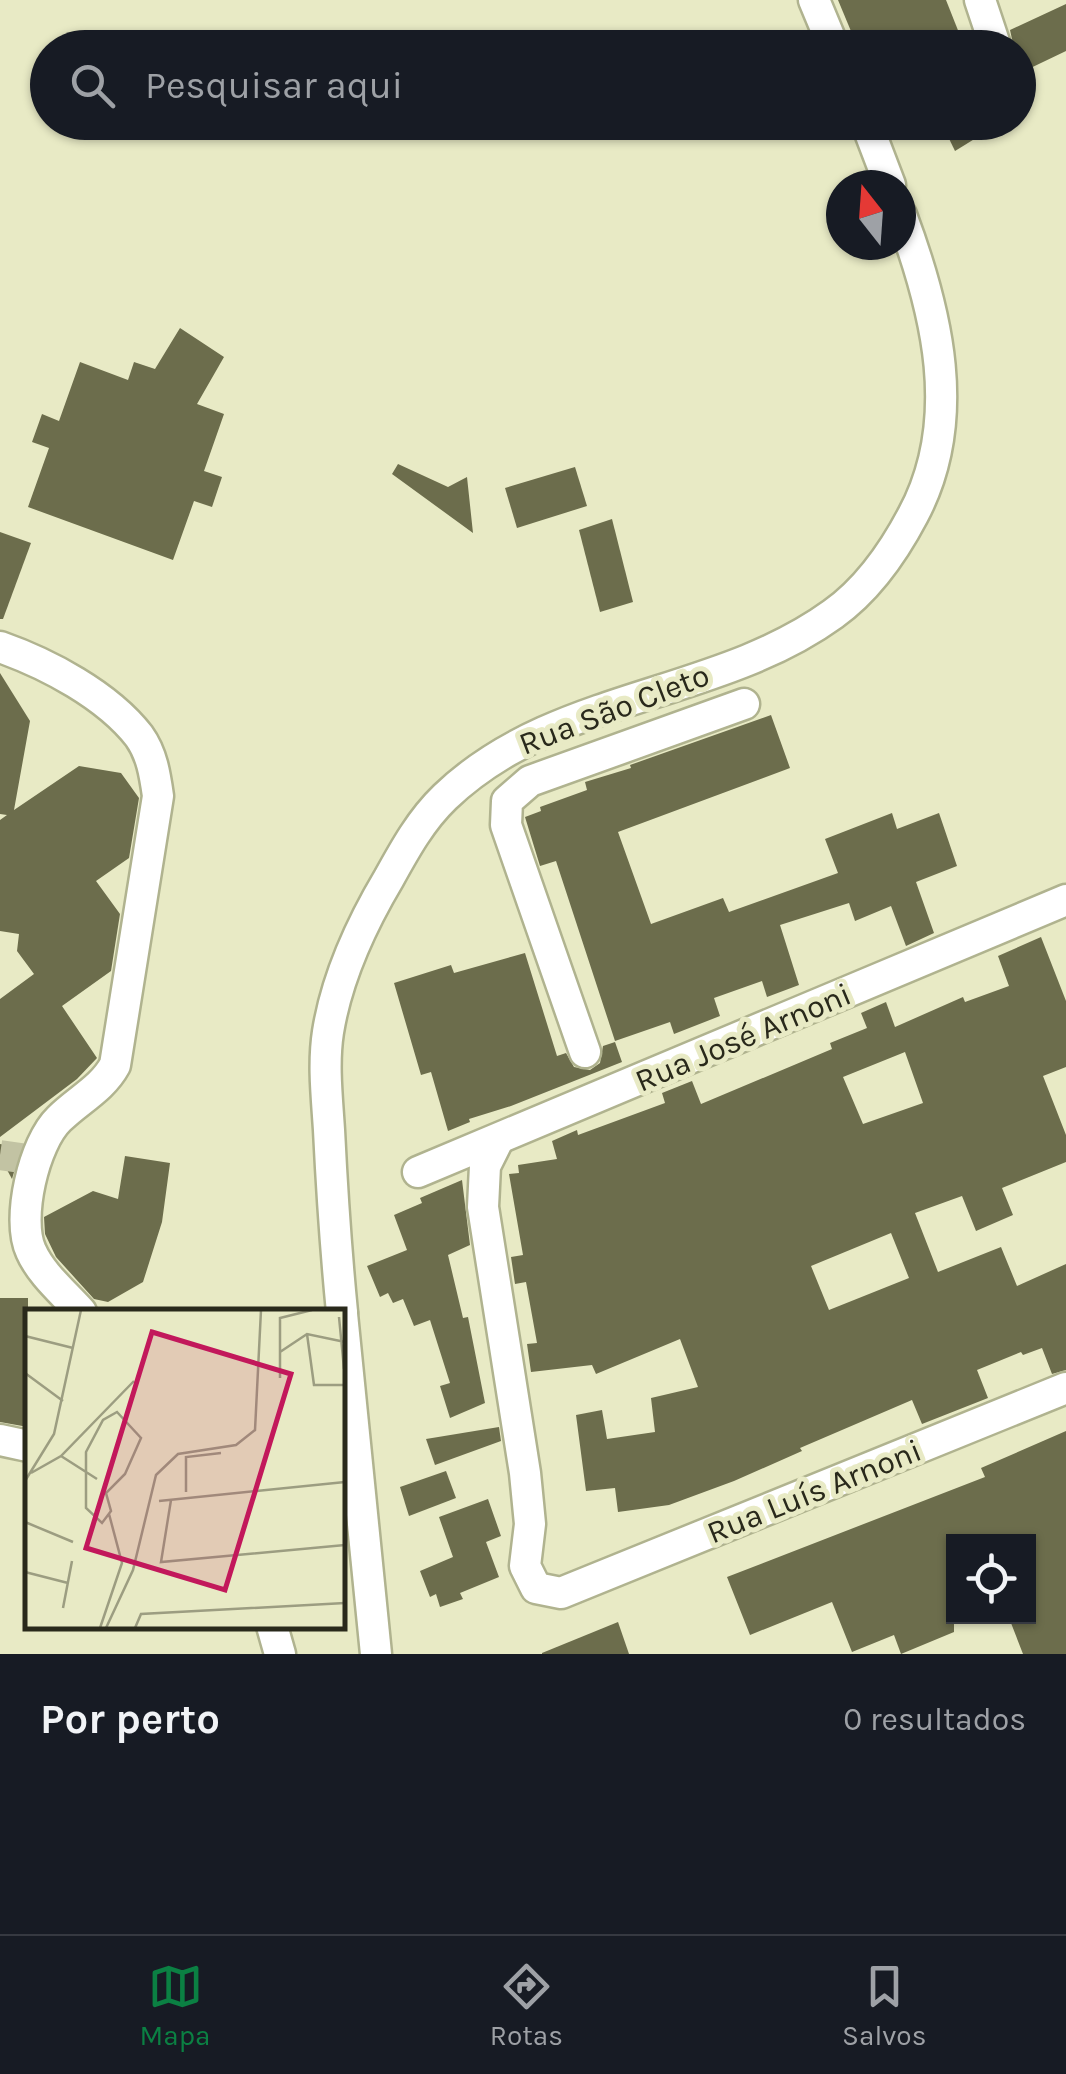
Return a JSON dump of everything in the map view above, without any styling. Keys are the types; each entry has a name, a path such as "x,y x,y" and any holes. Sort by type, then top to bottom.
{"street":[{"path":"814,0 826,30"},
{"path":"980,0 990,30"},
{"path":"873,140 884,170"},
{"name":"Rua São Cleto","path":"342,1309 331,1179 328,1035 337,991 359,931 416,831 445,797 488,762 522,740 754,656 802,634 834,614 867,584 900,541 934,468 943,400 936,334 914,260"},
{"path":"0,647 30,658 100,700 138,735 154,769 158,796 115,1065 95,1090 60,1118 31,1159 25,1228 30,1249 41,1268 78,1309"},
{"path":"593,1074 506,825 507,801 530,781 744,704"},
{"name":"Rua José Arnoni","path":"418,1172 498,1140 593,1074 1066,900"},
{"name":"Rua Luís Arnoni","path":"498,1140 486,1166 483,1207 526,1473 530,1524 525,1566 536,1588 561,1593 1066,1388"},
{"name":"Rua São Cleto","path":"345,1343 376,1654"},
{"path":"0,1440 25,1445"},
{"path":"273,1629 280,1654"}],"building":[{"path":"838,0 946,0 958,30 850,30"},
{"path":"1066,4 1066,51 1036,65 1036,30 1010,30"},
{"path":"950,140 973,140 955,151"},
{"path":"180,328 224,357 197,404 224,414 204,471 222,477 212,507 194,501 173,560 28,507 49,448 32,442 42,414 59,421 80,362 128,380 134,362 155,369"},
{"path":"398,464 448,487 467,477 473,533 392,474"},
{"path":"575,467 587,506 517,528 505,488"},
{"path":"612,519 633,602 600,612 579,530"},
{"path":"0,532 31,543 3,619 0,619"},
{"path":"0,673 30,721 14,810 79,766 121,773 139,798 129,858 96,881 120,914 111,971 62,1006 97,1058 77,1079 0,1137 0,999 34,974 17,951 19,934 0,931 0,820 7,815 0,814"},
{"path":"771,715 790,768 618,832 651,924 723,898 729,912 838,873 825,839 892,813 897,829 939,813 957,866 916,882 934,933 906,946 891,906 855,921 849,903 780,925 799,985 767,997 762,981 714,998 720,1016 674,1034 670,1022 615,1041 556,861 540,866 525,817 541,811 540,807 587,790 585,782"},
{"path":"1041,937 1066,1001 1066,1067 1043,1076 1066,1135 1066,1162 1002,1188 1013,1215 976,1231 962,1196 915,1213 938,1272 1001,1247 1017,1286 1066,1264 1066,1370 1052,1374 1042,1348 1023,1355 1021,1352 977,1370 988,1398 922,1424 912,1400 734,1481 669,1505 618,1512 615,1488 586,1491 576,1415 602,1410 607,1439 655,1432 651,1398 698,1387 680,1339 596,1374 592,1365 531,1372 527,1344 537,1343 526,1282 515,1284 511,1257 523,1255 509,1174 519,1173 518,1165 557,1159 552,1141 665,1103 662,1093 692,1081 701,1104 832,1049 830,1043 867,1028 861,1013 886,1002 895,1027 963,997 965,1002 1009,986 998,956","holes":["905,1052 923,1103 863,1124 843,1077","891,1233 909,1278 829,1310 811,1266"]},
{"path":"525,953 557,1056 566,1053 574,1067 590,1070 600,1063 603,1046 615,1042 622,1062 469,1119 470,1122 448,1131 431,1072 421,1075 394,983 451,965 454,973"},
{"path":"0,1144 21,1148 12,1179 0,1157"},
{"path":"125,1156 170,1163 162,1222 143,1282 108,1302 94,1299 56,1257 45,1234 44,1217 93,1191 118,1199"},
{"path":"462,1180 470,1245 448,1255 463,1318 468,1317 485,1403 450,1418 440,1386 450,1383 430,1320 414,1326 403,1299 393,1303 388,1293 380,1297 367,1266 407,1250 394,1215 422,1203 420,1198"},
{"path":"0,1298 28,1298 25,1426 0,1422"},
{"path":"499,1427 501,1441 435,1465 426,1439"},
{"path":"1066,1431 1066,1654 1023,1654 1011,1624 1036,1624 1036,1534 946,1534 946,1624 954,1624 954,1632 901,1654 894,1635 852,1652 832,1602 750,1635 727,1577 985,1477 981,1468"},
{"path":"446,1471 456,1498 409,1516 400,1487"},
{"path":"488,1499 501,1536 486,1542 499,1577 460,1593 463,1599 440,1607 436,1594 430,1597 420,1571 453,1557 439,1517"},
{"path":"618,1622 629,1654 542,1654 542,1653"}],"tunnel":[{"path":"0,1155 28,1159"}]}
